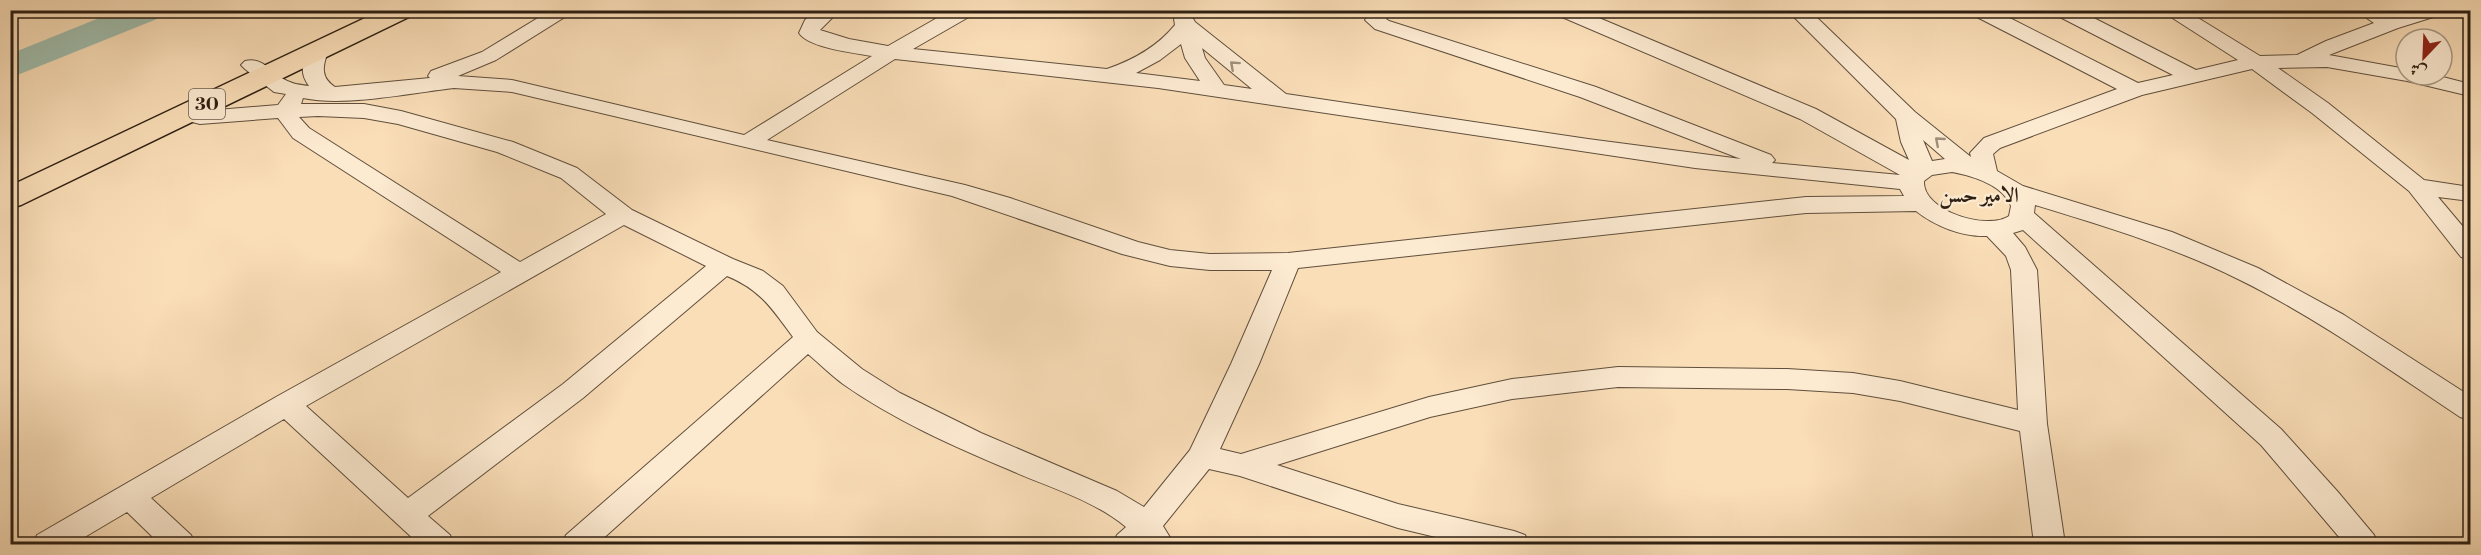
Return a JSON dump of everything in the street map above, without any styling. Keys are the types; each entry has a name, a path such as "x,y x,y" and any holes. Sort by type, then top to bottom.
{"main road":[{"name":"30","path":"10,198 145,134 369,10"},
{"name":"30","path":"10,180 259,71 318,52 404,10"}],"street":[{"path":"399,89 470,65 566,10"},
{"path":"830,10 809,28 812,37 832,43 892,52 1110,76 1281,99 1524,138 1803,175 1918,182"},
{"path":"747,142 892,52 967,10"},
{"path":"1383,10 1376,20 1382,25 1588,92 1803,175 1826,204"},
{"path":"1562,10 1808,114 1918,182 1945,221 1971,228 1995,230 2007,228 2016,223 2018,203"},
{"path":"1797,10 1907,117 2018,203 2271,437 2363,544"},
{"path":"1978,10 2135,90"},
{"path":"2061,10 2192,76"},
{"path":"2170,10 2256,62 2320,108 2417,186 2470,251"},
{"path":"2365,10 2391,24"},
{"path":"2300,62 2333,45 2436,10"},
{"path":"1110,76 1159,54 1175,40 1184,18"},
{"path":"1184,18 1239,70 1281,99"},
{"path":"1184,18 1195,58 1217,91"},
{"path":"318,52 312,66 314,79 318,85 332,94"},
{"path":"1978,171 1981,153 1992,143 2135,90 2192,76 2256,62 2336,62 2394,73"},
{"path":"259,71 282,87 293,101 334,109 380,114 505,147 569,174 623,215 724,265 754,277 774,292 808,339 852,376 890,400 971,441 1106,499 1129,512 1144,538 1202,456 1245,364 1288,261"},
{"path":"145,134 200,117 332,94 454,82 494,83 979,196 1131,248 1170,258 1210,262 1288,261 1826,204 1918,182 1952,165 1978,171"},
{"path":"2454,86 2470,90"},
{"path":"293,101 287,118 292,126 301,133 520,273"},
{"path":"1907,117 1918,182"},
{"path":"2417,186 2470,194"},
{"path":"2018,203 2132,227 2248,273 2298,300 2470,410"},
{"path":"48,544 286,404 623,215"},
{"path":"1995,230 2013,247 2024,270 2033,424 2050,544"},
{"path":"407,515 573,391 724,265"},
{"path":"577,544 808,339"},
{"path":"1241,465 1429,407 1512,389 1618,377 1788,379 1853,383 1900,391 2033,424"},
{"path":"286,404 439,544"},
{"path":"1202,456 1241,465 1398,516 1514,544"},
{"path":"131,496 180,544"}],"waterway":[{"path":"10,67 150,10"}],"district":[{"name":"الامير حسن","path":"1979,196"}]}
